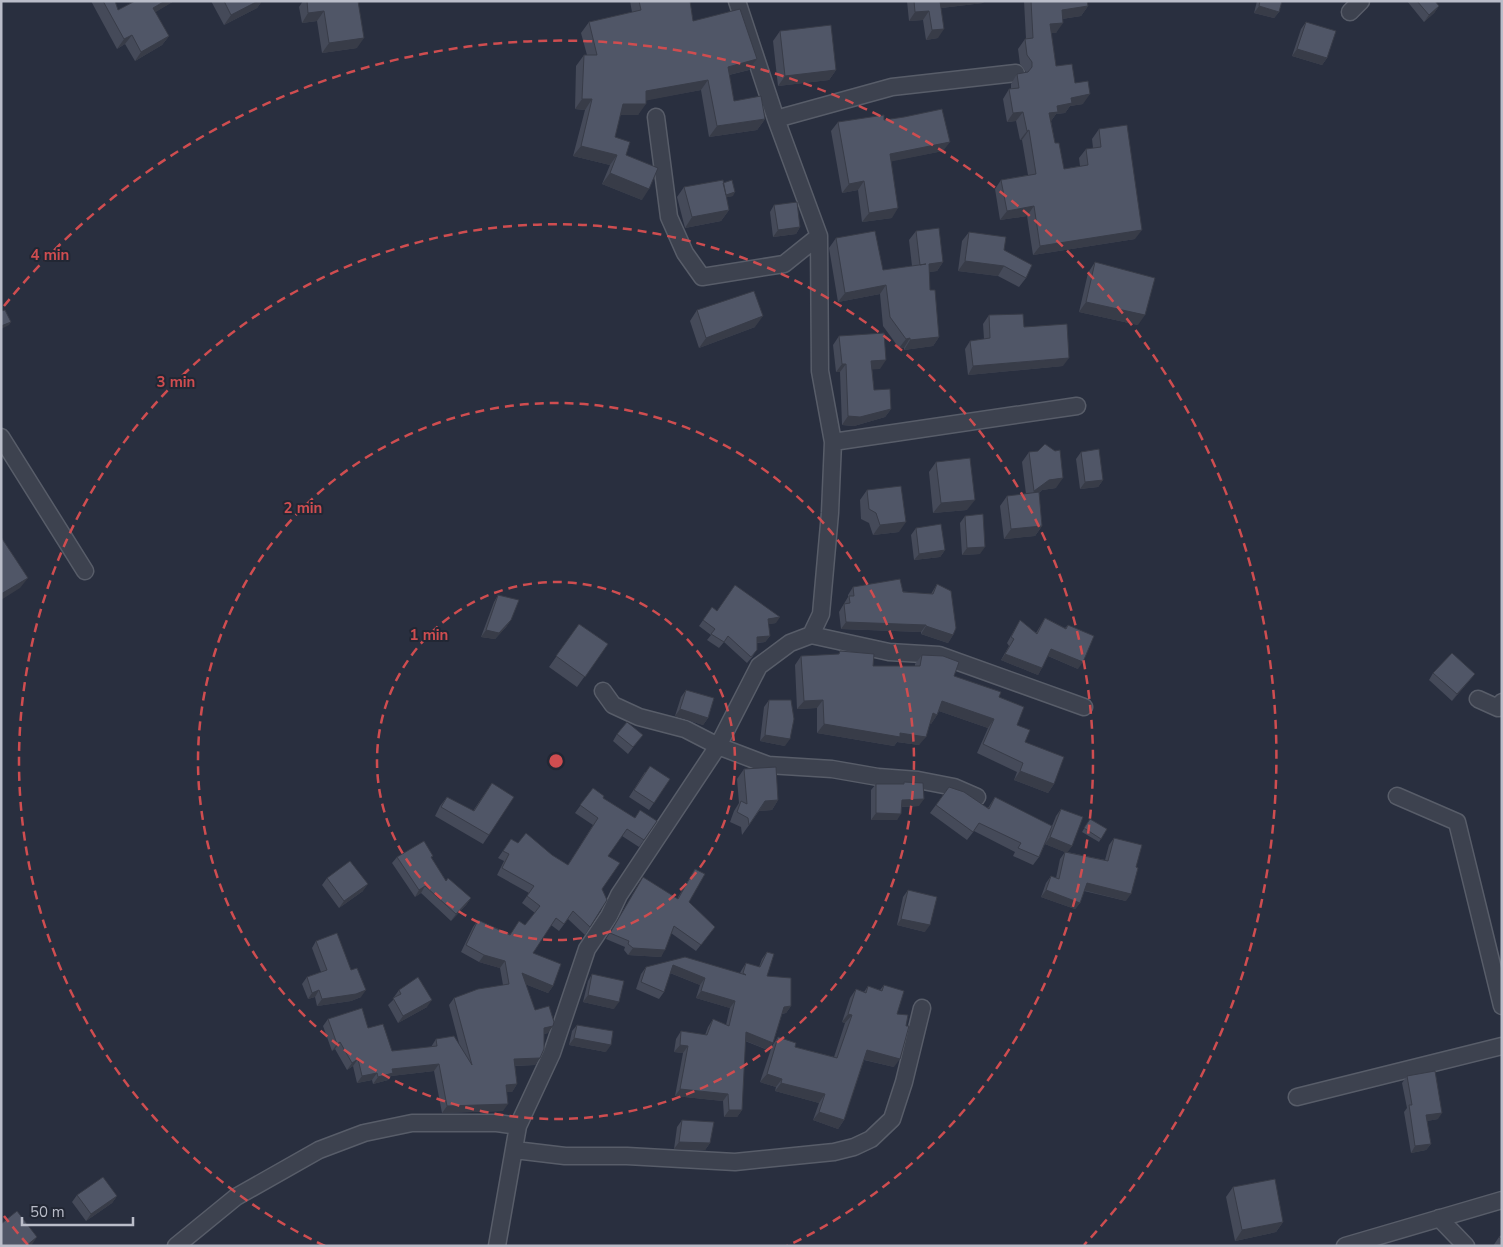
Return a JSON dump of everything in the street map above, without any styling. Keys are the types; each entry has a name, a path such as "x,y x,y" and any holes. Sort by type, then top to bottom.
{"street":[{"path":"737,1 776,119 819,236 820,372 832,442 830,513 821,614 811,635"},
{"path":"776,119 892,87 1016,73"},
{"path":"656,117 670,217 685,253 702,278 784,264 819,236"},
{"path":"832,442 1077,406"},
{"path":"1,437 85,571"},
{"path":"497,1246 518,1126 552,1052 587,949 609,916 618,894 718,746 759,666 790,643 811,635 888,652 939,655 1084,707"},
{"path":"603,691 613,705 639,716 685,729 718,746 768,765 832,769 878,777 918,780 954,787 976,796"},
{"path":"1478,699 1498,708 1502,702"},
{"path":"1396,796 1457,822 1502,1006"},
{"path":"515,1150 565,1156 627,1156 735,1162 834,1152 854,1147 871,1139 892,1119 904,1082 922,1008"},
{"path":"1297,1097 1502,1046"},
{"path":"176,1246 236,1197 319,1150 364,1133 412,1123 497,1123 518,1126"},
{"path":"1345,1246 1502,1200"},
{"path":"1438,1218 1466,1246"}],"building":[{"path":"103,1 115,1 118,10 135,1 165,1 153,8 169,36 141,52 132,35 124,39"},
{"path":"224,1 258,1 231,15"},
{"path":"307,1 358,1 364,38 329,43 324,11 308,13"},
{"path":"639,1 690,1 693,21 740,9 757,59 728,67 734,101 761,96 765,119 717,126 708,80 646,91 646,104 623,104 615,137 630,142 626,155 658,168 649,189 610,173 617,155 581,146 592,99 582,99 584,55 597,55 589,22 641,10"},
{"path":"914,1 940,1 944,29 932,30 929,11 915,12"},
{"path":"1031,1 1087,1 1088,6 1062,10 1063,23 1050,24 1056,66 1072,64 1075,83 1088,81 1090,94 1071,98 1072,103 1057,106 1058,112 1049,113 1055,143 1059,143 1064,169 1088,165 1086,149 1101,147 1099,129 1127,125 1142,230 1040,246 1034,206 1007,211 1001,180 1036,174 1029,130 1027,131 1023,112 1013,113 1009,89 1019,88 1017,74 1028,72 1032,67 1032,62 1027,55 1025,39 1033,38"},
{"path":"1260,1 1282,1 1279,12 1259,6"},
{"path":"1417,1 1435,1 1439,6 1429,15"},
{"path":"1306,22 1336,31 1327,58 1297,49"},
{"path":"831,25 836,70 785,76 780,31"},
{"path":"942,109 950,142 890,154 898,208 869,213 864,181 849,184 838,122 884,115 884,120"},
{"path":"723,180 729,210 692,217 684,187"},
{"path":"732,180 735,192 726,195 723,183"},
{"path":"797,202 800,227 778,230 774,205"},
{"path":"939,228 943,262 929,264 930,290 935,290 939,337 910,340 910,338 906,339 890,317 886,285 845,293 836,238 875,231 883,270 920,265 916,231"},
{"path":"969,232 1006,237 1004,250 1032,265 1026,278 1004,266 965,261"},
{"path":"1095,262 1155,278 1145,315 1086,302"},
{"path":"754,291 763,316 706,338 697,310"},
{"path":"5,310 11,322 1,326 1,311"},
{"path":"1023,314 1024,327 1067,324 1069,358 973,366 970,341 990,338 989,315"},
{"path":"884,333 886,360 871,361 874,390 890,389 891,409 860,417 848,416 846,364 842,364 839,336"},
{"path":"1045,444 1055,451 1060,450 1063,478 1049,480 1034,491 1029,452 1038,451"},
{"path":"1099,449 1103,480 1085,482 1081,452"},
{"path":"970,458 975,500 941,503 936,462"},
{"path":"901,486 906,522 880,525 876,513 869,509 867,490"},
{"path":"1039,492 1042,526 1011,529 1007,496"},
{"path":"983,514 985,547 967,548 965,516"},
{"path":"941,524 945,550 919,554 916,528"},
{"path":"1,537 28,578 1,594"},
{"path":"900,579 903,592 933,594 937,584 951,591 956,628 953,635 926,625 846,622 844,604 850,603 849,596 854,596 853,587"},
{"path":"735,585 780,617 768,619 770,636 757,637 757,650 751,657 728,636 724,642 711,634 715,629 703,620 712,607 717,611"},
{"path":"498,595 519,600 511,620 499,633 486,630"},
{"path":"1045,618 1066,629 1068,625 1094,636 1083,662 1051,649 1042,668 1005,654 1014,639 1011,637 1020,620 1037,634"},
{"path":"579,624 608,644 585,677 556,656"},
{"path":"840,651 874,654 873,666 920,666 922,655 943,656 959,662 954,676 1001,692 999,697 1024,707 1017,725 1030,730 1025,742 1064,757 1054,784 1020,771 1023,763 983,744 994,719 942,701 937,715 933,713 926,737 900,733 900,737 824,724 823,700 804,701 801,656 839,654"},
{"path":"1452,653 1475,674 1457,694 1433,673"},
{"path":"686,690 714,698 708,718 680,709"},
{"path":"769,700 791,700 794,719 790,739 765,735"},
{"path":"627,722 643,735 633,747 617,734"},
{"path":"650,766 670,779 654,803 634,790"},
{"path":"776,767 778,800 765,801 749,825 748,818 737,812 741,801 747,804 744,769"},
{"path":"904,782 923,783 924,799 902,800 901,814 876,813 876,784 904,784"},
{"path":"492,783 514,797 489,835 441,807 447,797 474,811"},
{"path":"949,787 964,792 989,809 995,797 1052,826 1039,857 1018,848 1021,843 979,823 973,832 936,805"},
{"path":"593,788 604,796 603,798 635,818 640,810 657,821 644,840 627,829 608,856 620,863 602,889 607,900 590,927 573,911 564,924 556,918 533,953 561,964 553,986 522,973 535,1010 549,1006 554,1022 553,1026 544,1028 544,1049 540,1058 514,1059 517,1084 506,1085 508,1104 447,1106 439,1064 392,1069 393,1073 378,1077 377,1073 362,1076 358,1059 352,1063 340,1042 337,1044 328,1019 362,1008 368,1028 383,1024 392,1051 437,1046 436,1039 454,1036 472,1065 454,998 478,989 509,984 505,961 484,955 466,945 478,920 510,935 519,921 525,925 540,906 527,896 534,886 502,868 509,854 503,851 511,839 518,843 526,833 552,855 568,865 598,818 580,805"},
{"path":"1061,809 1083,817 1072,846 1050,837"},
{"path":"1090,819 1107,829 1101,839 1084,828"},
{"path":"1114,838 1142,845 1131,894 1087,883 1080,903 1046,890 1051,876 1059,879 1065,852 1108,861"},
{"path":"424,841 433,856 431,857 446,881 448,878 471,898 456,914 425,886 419,890 397,857"},
{"path":"350,861 368,884 344,901 327,878"},
{"path":"695,869 705,874 689,902 715,927 701,945 674,926 665,950 633,948 628,944 629,941 610,933 643,877 678,899"},
{"path":"908,890 937,897 930,925 901,919"},
{"path":"337,933 351,970 357,968 366,990 356,994 322,999 319,990 312,993 307,977 327,970 316,941"},
{"path":"767,952 774,954 767,976 791,978 791,1006 784,1007 773,1043 746,1032 742,1110 729,1110 728,1094 680,1089 688,1046 680,1045 681,1031 707,1035 713,1019 729,1026 735,1001 701,991 705,978 673,965 664,992 641,982 646,967 685,957 746,975 743,973 746,963 760,967"},
{"path":"592,974 624,981 619,1002 588,995"},
{"path":"418,977 432,1000 403,1016 393,998 401,994 399,990"},
{"path":"884,985 904,991 897,1014 908,1015 906,1026 909,1026 900,1059 867,1050 844,1120 819,1112 825,1094 781,1083 782,1079 767,1074 778,1037 796,1043 795,1047 837,1058 852,1015 848,1014 856,989 866,993 868,986 882,991"},
{"path":"577,1025 613,1031 611,1045 574,1038"},
{"path":"1435,1071 1442,1113 1426,1115 1431,1144 1415,1146 1409,1105 1412,1105 1407,1076"},
{"path":"682,1120 714,1122 710,1143 679,1142"},
{"path":"103,1177 117,1196 91,1214 77,1195"},
{"path":"1275,1179 1283,1222 1242,1230 1233,1187"},
{"path":"17,1211 37,1237 26,1246 1,1246 1,1224"}]}
